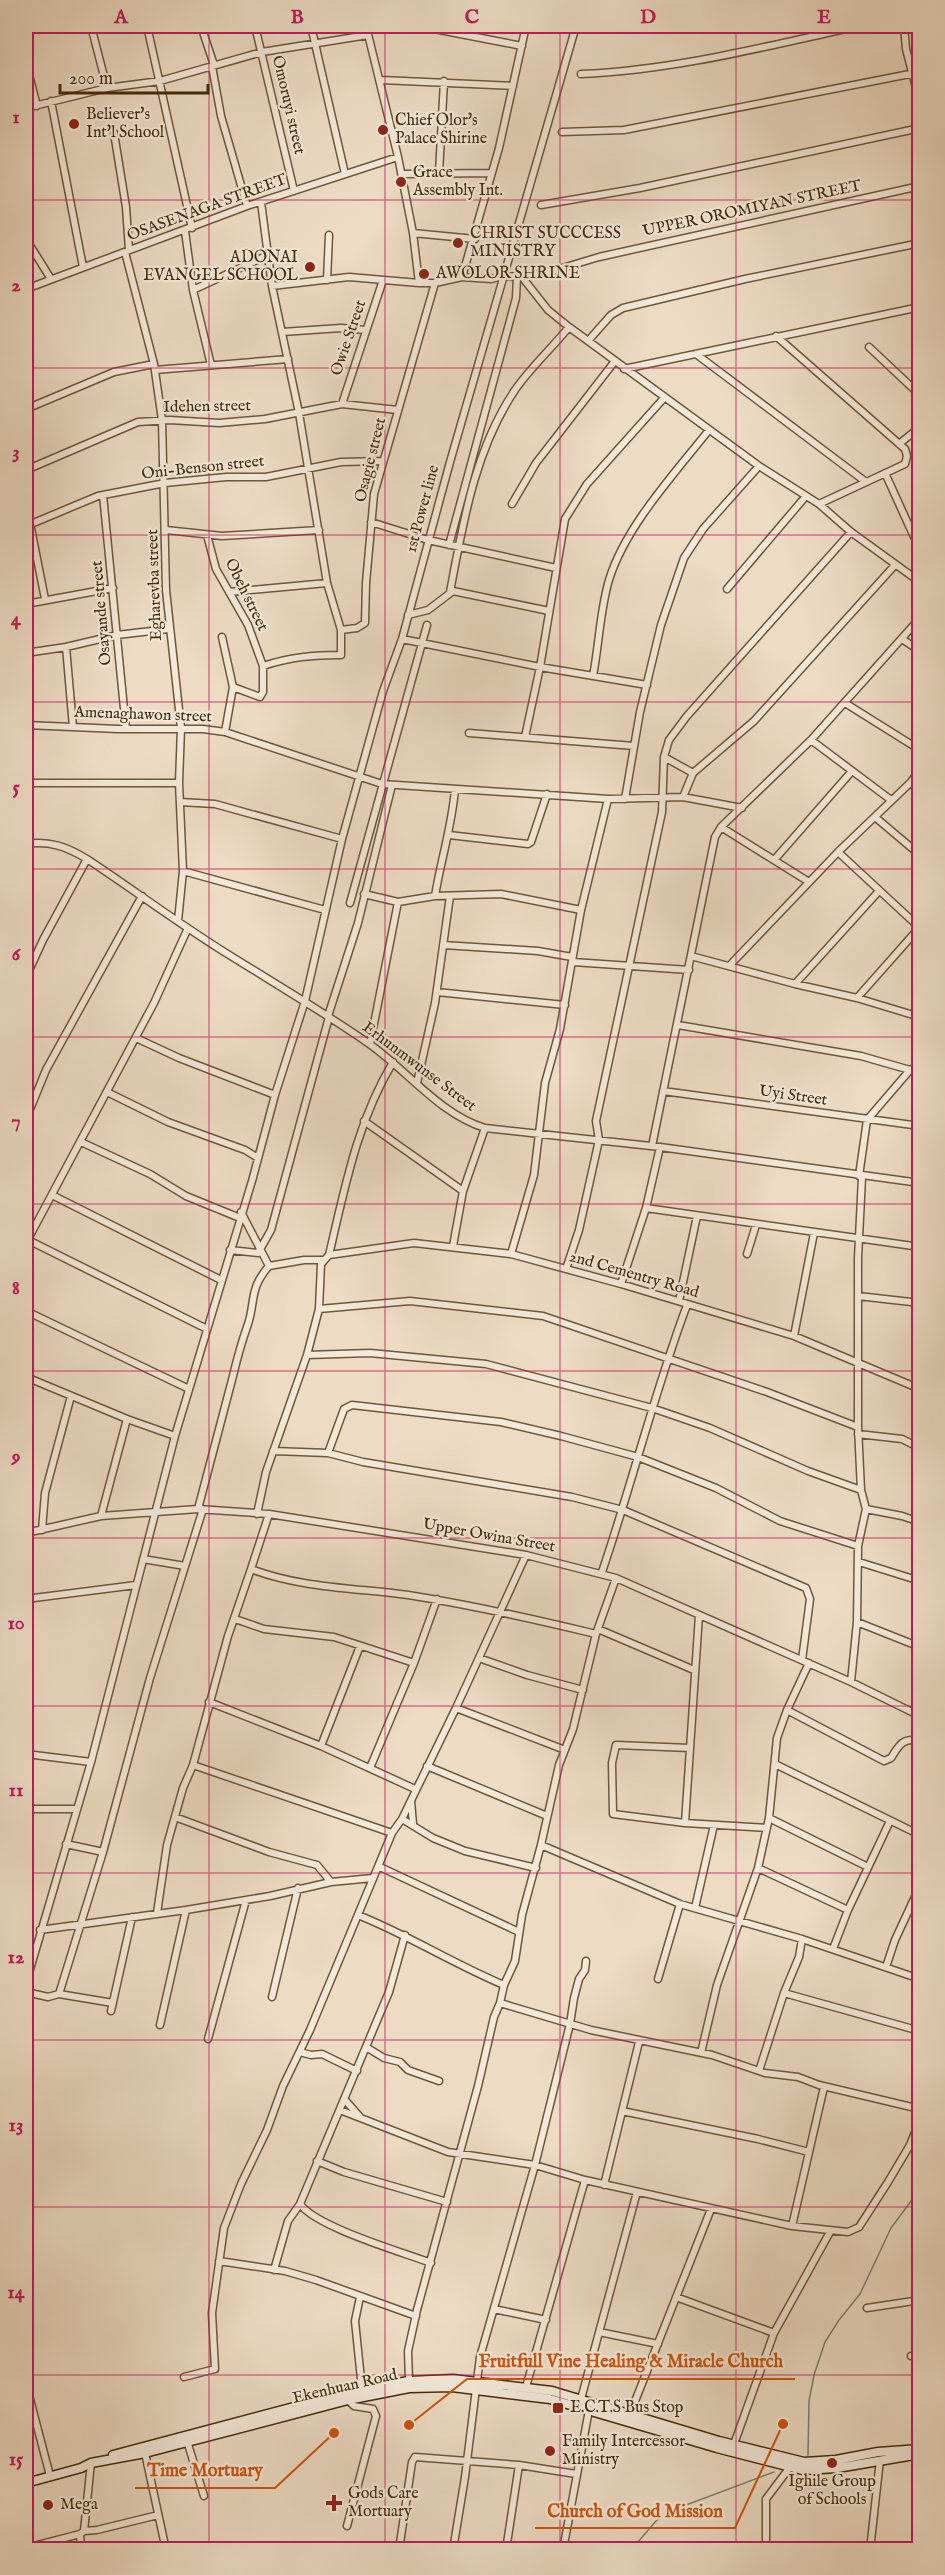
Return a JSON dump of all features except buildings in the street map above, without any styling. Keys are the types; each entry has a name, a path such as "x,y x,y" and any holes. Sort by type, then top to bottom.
{"main road":[{"name":"Ekenhuan Road","path":"26,2478 362,2389 409,2381 453,2379 589,2410 717,2448 804,2470 837,2468 920,2454"},
{"name":"Ekenhuan Road","path":"26,2483 81,2468 91,2463 145,2453 348,2400 409,2388 526,2387 581,2399 804,2462 836,2460 878,2452 920,2448"}],"street":[{"path":"91,26 107,88"},
{"path":"147,26 192,228"},
{"path":"201,26 213,65 221,116 247,206"},
{"name":"Omoruyi street","path":"255,26 294,191"},
{"path":"311,26 345,174"},
{"path":"366,26 381,80 402,174 413,232 419,284"},
{"path":"419,26 522,46"},
{"path":"462,277 475,239 526,26"},
{"name":"1st Power line","path":"26,1983 91,1762 175,1436 275,1095 305,1001 342,839 383,692 402,639 428,540 576,26"},
{"path":"581,74 678,64 859,26"},
{"path":"904,26 906,49 916,72 920,103"},
{"path":"26,108 107,88 160,81 262,52 368,36"},
{"path":"26,63 37,106"},
{"path":"562,132 624,130 916,72"},
{"path":"381,80 444,81 513,86"},
{"path":"439,174 444,81"},
{"path":"51,101 83,267"},
{"path":"541,205 640,188 920,128"},
{"name":"Egharevba street","path":"114,133 126,207 127,251 155,367 162,420 168,629 181,728 178,783 183,871 178,921"},
{"name":"OSASENAGA STREET","path":"26,289 247,206 398,157"},
{"path":"402,174 491,173"},
{"path":"918,187 920,205"},
{"name":"UPPER OROMIYAN STREET","path":"272,286 349,277 419,284 462,277 492,279 503,276 519,277 549,272 599,256 918,187"},
{"path":"261,202 272,286 299,413 327,582 341,630 341,655 306,655 283,659 263,666"},
{"path":"185,231 193,290 211,365"},
{"path":"413,232 475,239"},
{"path":"327,280 329,235"},
{"path":"26,239 51,279"},
{"path":"588,341 611,315 622,308 745,279 920,243"},
{"path":"193,290 268,255"},
{"path":"519,277 548,310 623,369 759,466 819,504 852,532 920,582"},
{"path":"449,544 516,298 519,277"},
{"name":"Owie Street","path":"342,404 383,280"},
{"name":"Osagie street","path":"341,630 357,628 365,622 370,522 374,494 435,283"},
{"path":"623,369 920,307"},
{"path":"408,615 434,607 450,592 459,547 484,453 496,424 515,389 569,327"},
{"path":"282,332 341,328 365,330"},
{"path":"776,336 905,449 908,456 905,464 819,504"},
{"path":"869,346 920,395"},
{"path":"696,354 866,482"},
{"path":"26,409 114,372 155,367 288,359"},
{"path":"512,504 536,463 615,361"},
{"path":"636,368 636,378"},
{"path":"525,737 540,668 565,519 587,484 664,398"},
{"name":"Idehen street","path":"26,470 138,422 162,420 219,423 265,419 342,404 398,410"},
{"path":"898,444 920,427"},
{"path":"593,676 609,580 621,554 652,502 709,430"},
{"name":"Oni-Benson street","path":"31,524 103,495 165,483 226,477 266,477 341,462 383,461"},
{"path":"625,799 634,746 661,625 684,558 703,529 759,466"},
{"path":"885,473 915,539"},
{"name":"Osayande street","path":"103,495 126,729"},
{"path":"727,589 806,496"},
{"path":"26,503 45,599"},
{"path":"370,522 428,540 556,568"},
{"path":"166,530 207,535 319,530"},
{"path":"566,1269 579,1230 599,1140 596,1121 664,799 664,757 669,741 687,716 852,532"},
{"name":"Obeh street","path":"207,535 216,569 248,625 263,666 260,697 233,687"},
{"path":"683,797 693,773 754,721 895,565"},
{"path":"229,592 327,582"},
{"path":"26,604 113,588"},
{"path":"450,592 549,611"},
{"path":"621,1284 646,1208 663,1090 689,970 711,851 721,827 811,740 920,618"},
{"path":"350,903 427,625"},
{"path":"26,653 66,647 117,635 168,629"},
{"path":"222,638 233,687 225,732"},
{"path":"402,639 540,668 647,685"},
{"path":"902,639 920,651"},
{"path":"66,647 73,727"},
{"path":"845,703 920,750"},
{"name":"Amenaghawon street","path":"26,725 126,729 181,728 225,732 382,784 608,799 683,797 742,808"},
{"path":"469,733 634,746"},
{"path":"811,740 891,800"},
{"path":"664,757 693,773"},
{"path":"730,965 838,852 910,783 920,770"},
{"path":"775,859 852,771"},
{"path":"26,783 178,783"},
{"path":"910,783 920,790"},
{"path":"230,1250 251,1253 259,1251 271,1230 277,1213 328,1017 358,922 392,785"},
{"path":"435,896 449,836 455,789"},
{"path":"449,836 528,844 547,794"},
{"path":"511,1254 534,1175 545,1083 565,1005 581,910 608,799"},
{"path":"180,802 214,804 342,839"},
{"path":"875,817 920,855"},
{"path":"721,827 809,882"},
{"name":"Erhunmwunse Street","path":"26,844 54,843 87,859 188,928 370,1044 468,1122 485,1128 656,1146 920,1183"},
{"path":"838,852 919,928 858,998"},
{"path":"26,977 43,940 87,859"},
{"path":"183,871 325,910"},
{"path":"795,984 879,891"},
{"path":"364,894 398,902 435,896 501,894 581,910"},
{"path":"26,1119 46,1070 142,896"},
{"path":"417,1083 437,992 450,896"},
{"path":"370,1044 398,902"},
{"path":"188,928 136,1038 26,1240 207,1329"},
{"path":"443,945 538,951 573,960 689,970"},
{"path":"691,956 858,998 920,1017"},
{"path":"437,992 565,1005"},
{"path":"678,1024 861,1056 910,1070"},
{"path":"136,1038 179,1058 275,1095"},
{"path":"257,1514 273,1451 308,1354 319,1309 320,1268 323,1260 329,1255 363,1121 377,1089 393,1062"},
{"path":"851,1682 857,1622 858,1546 866,1509 861,1490 858,1430 858,1296 861,1176 867,1120 910,1070 920,1065"},
{"name":"Uyi Street","path":"663,1090 920,1126"},
{"path":"107,1092 168,1122 244,1150 258,1158"},
{"path":"363,1121 463,1191"},
{"path":"453,1246 463,1191 485,1128"},
{"path":"81,1142 150,1174 186,1196 241,1215 255,1236 259,1251 268,1266"},
{"path":"52,1195 221,1280"},
{"path":"646,1208 920,1247"},
{"path":"679,1301 697,1216"},
{"path":"747,1254 756,1225"},
{"path":"794,1336 814,1233"},
{"name":"2nd Cementry Road","path":"329,1255 414,1243 511,1254 794,1336 920,1389"},
{"path":"59,1994 103,1852 132,1741 185,1566 237,1356 248,1325 252,1298 268,1266 304,1260 323,1260"},
{"path":"858,1296 920,1303"},
{"path":"319,1309 410,1301 543,1316 767,1392 858,1430 902,1439 920,1448"},
{"path":"602,1572 623,1509 667,1357 687,1305"},
{"path":"26,1311 189,1389"},
{"path":"308,1354 370,1353 486,1364 652,1407 710,1428 808,1471 861,1490"},
{"path":"26,1377 127,1419 175,1436"},
{"path":"42,1530 45,1493 71,1396"},
{"path":"328,1454 344,1409 352,1406 501,1422 638,1458 716,1488 780,1521 858,1546"},
{"path":"101,1516 127,1419"},
{"path":"273,1451 328,1454 363,1462 572,1497 623,1509 806,1588 810,1599 802,1660"},
{"name":"Upper Owina Street","path":"26,1533 101,1516 200,1509 268,1514 526,1555 602,1572 851,1682 920,1716"},
{"path":"866,1509 920,1522"},
{"path":"157,1913 167,1845 193,1765 242,1591 268,1514"},
{"path":"184,2377 215,2369 212,2313 224,2228 241,2184 267,2130 283,2086 300,2052 373,1878 380,1867 392,1833 402,1819 456,1708 526,1555"},
{"path":"143,1559 185,1566"},
{"path":"859,1562 920,1581"},
{"path":"251,1569 268,1576 311,1584 437,1599 597,1632 694,1670"},
{"path":"409,2381 408,2351 416,2316 494,2017 515,1960 519,1932 547,1816 597,1632 616,1578"},
{"path":"26,1599 136,1585"},
{"path":"370,1768 414,1663 437,1599"},
{"path":"685,1823 699,1615"},
{"path":"235,1619 264,1629 334,1637 414,1663"},
{"path":"857,1622 876,1627 920,1647"},
{"path":"321,1746 360,1646"},
{"path":"479,1658 527,1675 583,1690"},
{"path":"700,2053 717,1985 741,1922 758,1868 769,1818 777,1738 787,1710 809,1664"},
{"path":"209,1702 321,1746 415,1789"},
{"path":"456,1708 565,1750"},
{"path":"787,1710 884,1761 891,1758 901,1742 909,1739 920,1741"},
{"path":"690,1748 618,1744 614,1747 613,1814 685,1823 767,1828"},
{"path":"26,1755 91,1762"},
{"path":"775,1764 920,1835"},
{"path":"193,1765 392,1833"},
{"path":"427,1766 547,1816"},
{"path":"411,1800 413,1824"},
{"path":"26,1809 77,1809"},
{"path":"175,1817 269,1852 317,1865 331,1882"},
{"path":"769,1818 868,1867"},
{"path":"402,1819 433,1838 465,1851 536,1868"},
{"path":"833,1949 848,1910 890,1821"},
{"path":"695,1908 714,1825"},
{"path":"66,1844 103,1852"},
{"path":"541,1845 680,1904 802,1939 920,1979"},
{"path":"380,1867 519,1932"},
{"path":"758,1868 848,1910"},
{"path":"40,1930 186,1910 270,1896 331,1882 373,1878"},
{"path":"886,1967 895,1940 920,1886"},
{"path":"272,1997 298,1888"},
{"path":"208,2039 246,1900"},
{"path":"658,1979 680,1904"},
{"path":"160,2025 186,1910"},
{"path":"358,1915 405,1935 462,1967 504,1985"},
{"path":"111,2011 132,1917"},
{"path":"274,2270 288,2221 300,2204 389,1992 405,1935"},
{"path":"759,2071 784,1993 799,1957 802,1939"},
{"path":"453,2550 468,2460 480,2357 535,2165 570,2024 574,1998 579,1979 585,1970 586,1961"},
{"path":"26,1992 48,1997 59,1994 113,2003"},
{"path":"784,1993 920,2031"},
{"path":"500,2003 639,2042 700,2053 759,2071 798,2077 824,2086 920,2109"},
{"path":"604,2185 639,2042"},
{"path":"366,2047 384,2058 400,2062 408,2070 439,2081"},
{"path":"300,2052 322,2055 357,2071"},
{"path":"792,2226 824,2086"},
{"path":"345,2100 361,2118"},
{"path":"340,2110 448,2152 535,2165 604,2185 792,2226 830,2232 848,2232 859,2227 910,2145 920,2119"},
{"path":"622,2111 809,2152"},
{"path":"317,2161 344,2172 447,2202"},
{"path":"526,2387 585,2180"},
{"path":"581,2399 638,2192"},
{"path":"300,2204 318,2219 431,2263"},
{"path":"630,2414 711,2209"},
{"path":"734,2444 774,2333 830,2232"},
{"path":"219,2261 316,2280 416,2316"},
{"path":"360,2297 355,2321 362,2389"},
{"path":"676,2298 774,2333"},
{"path":"867,2308 920,2300"},
{"path":"494,2309 546,2320"},
{"path":"599,2332 658,2344"},
{"path":"911,2356 920,2356"},
{"path":"26,2384 49,2472"},
{"path":"347,2526 376,2416 372,2409 354,2406 348,2400"},
{"path":"563,2550 589,2410"},
{"path":"187,2441 204,2496"},
{"path":"145,2453 166,2550"},
{"path":"399,2550 412,2462 415,2457 519,2465 576,2474"},
{"path":"870,2550 880,2460"},
{"path":"81,2550 91,2463"},
{"path":"506,2550 519,2465"},
{"path":"766,2550 766,2499 790,2467"},
{"path":"26,2548 158,2514"}],"waterway":[{"path":"808,2455 809,2401 814,2375 825,2342 860,2294 891,2228 920,2189"},
{"path":"631,2550 656,2521 670,2511 774,2472"}],"place":[{"name":"Believer's Int'l School","path":"74,124"},
{"name":"Chief Olor's Palace Shirine","path":"383,130"},
{"name":"Grace Assembly Int.","path":"401,182"},
{"name":"CHRIST SUCCCESS MINISTRY","path":"458,243"},
{"name":"ADONAI EVANGEL SCHOOL","path":"310,267"},
{"name":"AWOLOR SHRINE","path":"424,274"},
{"name":"E.C.T.S Bus Stop","path":"558,2408"},
{"name":"Church of God Mission","path":"783,2424"},
{"name":"Fruitfull Vine Healing & Miracle Church","path":"409,2425"},
{"name":"Time Mortuary","path":"334,2433"},
{"name":"Family Intercessor Ministry","path":"550,2451"},
{"name":"Ighile Group of Schools","path":"832,2463"},
{"name":"Gods Care Mortuary","path":"334,2503"},
{"name":"Mega","path":"48,2505"}]}
